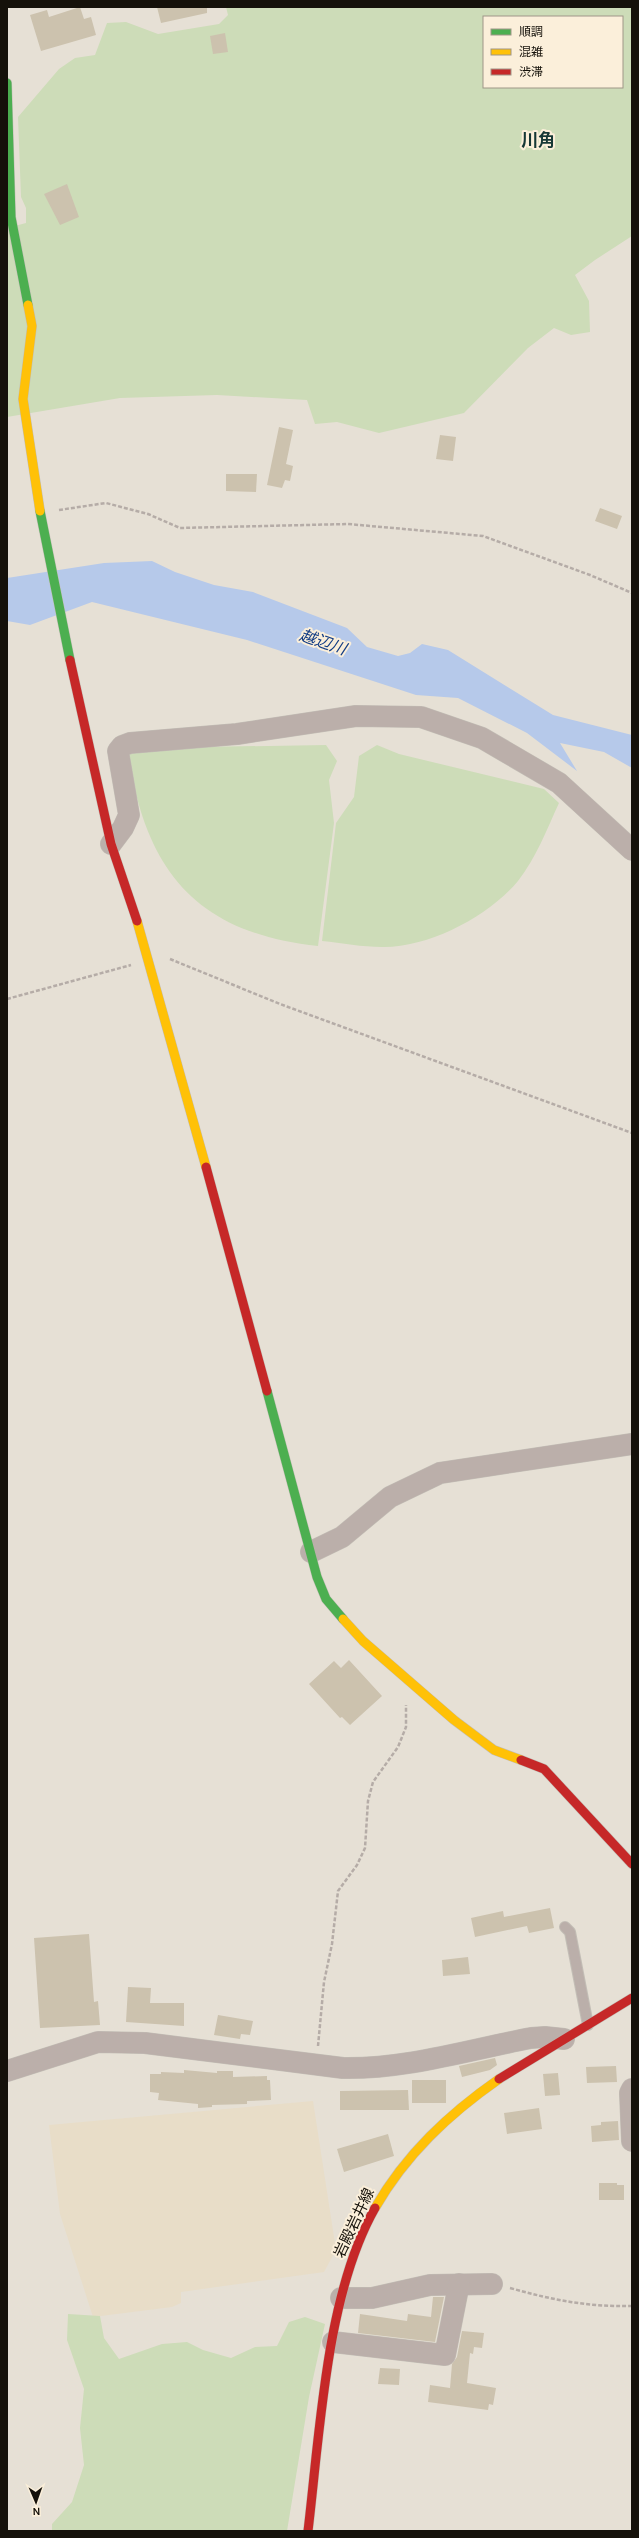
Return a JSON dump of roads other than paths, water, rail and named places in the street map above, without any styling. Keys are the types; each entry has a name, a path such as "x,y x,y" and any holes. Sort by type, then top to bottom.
{"street":[{"path":"7,83 11,217 32,326 23,399 40,513 91,760 111,844 147,950 148,960 317,1577 326,1599 363,1641 454,1720 494,1750 544,1769 632,1864"},
{"path":"111,844 123,828 129,815 118,751 122,746 237,734 356,716 421,717 482,738 559,783 632,850"},
{"path":"311,1552 342,1537 390,1497 440,1473 632,1444"},
{"name":"岩殿岩井線","path":"308,2531 340,2298 349,2264 375,2205 413,2153 439,2126 474,2099 564,2039 632,1998"},
{"path":"7,2071 98,2042 145,2042 317,2065 375,2068 403,2065 531,2038 546,2036 564,2039"},
{"path":"632,2089 630,2093 632,2141"},
{"path":"333,2342 445,2355 459,2284"},
{"path":"340,2298 372,2298 430,2285 492,2284"}],"lane":[{"path":"564,1927 570,1932 588,2025"}],"water":[{"name":"越辺川","path":"152,561 175,572 214,585 253,592 347,628 367,647 398,656 410,653 422,644 448,650 553,715 632,735 632,768 604,752 560,743 577,771 527,733 458,698 416,695 247,640 92,602 30,625 7,621 7,578 104,563"}],"district":[{"name":"川角","path":"538,140"}]}
